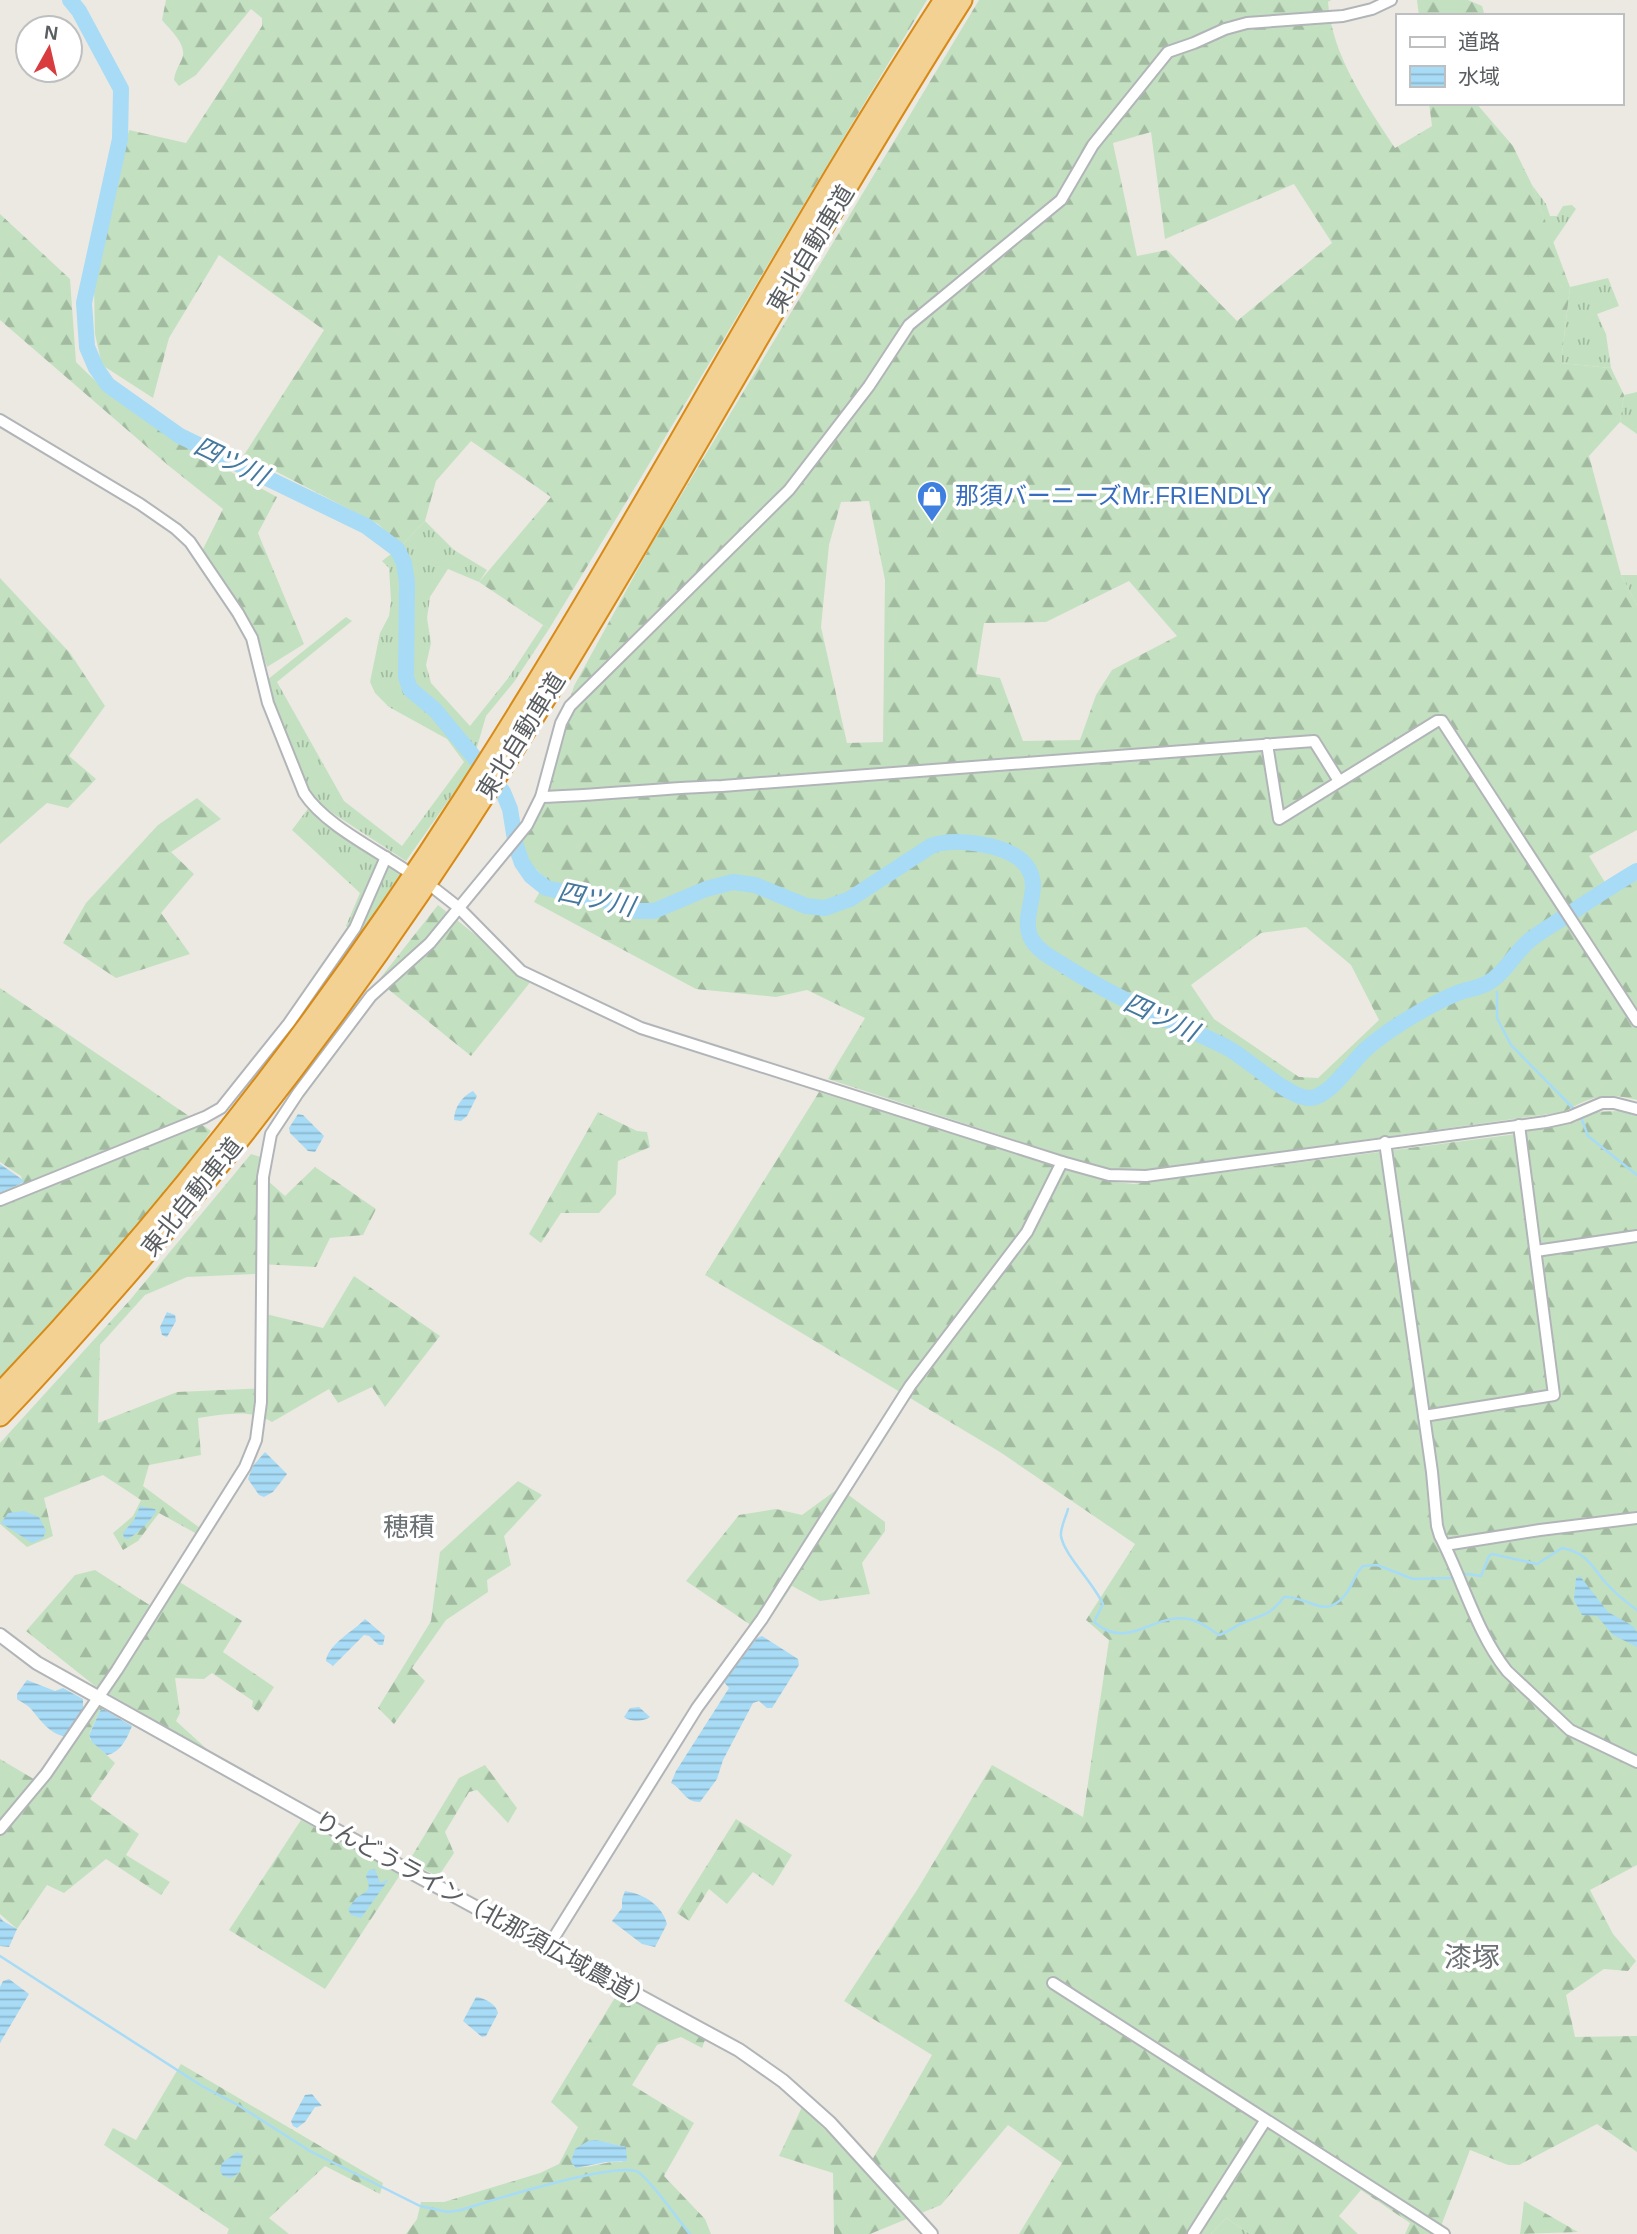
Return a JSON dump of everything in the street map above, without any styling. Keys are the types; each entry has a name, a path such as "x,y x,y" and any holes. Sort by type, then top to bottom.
{"highway":[{"name":"東北自動車道","path":"501,755 604,571 823,196 944,0"},
{"name":"東北自動車道","path":"0,1416 64,1348 226,1157 379,951 962,0"},
{"name":"東北自動車道","path":"0,1393 137,1241 271,1073 474,797"}],"street":[{"path":"0,1829 46,1774 98,1697 245,1467 256,1440 261,1402 263,1177 271,1134 298,1093 371,996 430,943 527,825 541,797 561,723 570,706 789,490 869,386 909,325 1061,200 1093,145 1168,52 1247,23 1343,16 1372,9 1391,0"},
{"path":"0,420 140,504 190,542 252,638 268,703 304,793 312,804 332,821 404,869"},
{"path":"1267,744 1279,819 1442,721 1637,1021"},
{"path":"541,797 592,796 661,788 722,786 1314,741 1339,781"},
{"path":"0,1200 205,1117 221,1108 289,1023 355,928 386,857"},
{"path":"435,889 458,907 521,971 641,1028 1109,1175 1131,1177 1519,1125 1569,1116 1602,1103 1637,1109"},
{"path":"1424,1416 1554,1395 1519,1125"},
{"path":"1385,1142 1437,1526 1477,1618 1498,1660 1507,1671 1570,1730 1637,1762"},
{"path":"548,1947 697,1708 762,1619 910,1386 1027,1232 1062,1162"},
{"path":"1536,1251 1637,1236"},
{"path":"1445,1545 1637,1518"},
{"name":"りんどうライン（北那須広域農道）","path":"0,1635 37,1663 738,2050 783,2081 830,2123 931,2234"},
{"path":"1053,1983 1444,2234"},
{"path":"1193,2234 1265,2120"}],"green space":[{"path":"166,0 927,0 549,629 479,582 551,497 471,441 436,481 425,521 401,546 378,524 244,455 324,330 219,255 169,338 153,398 102,365 95,334 94,289 129,130 186,143 262,26 262,18 251,9 196,75 179,86 174,80 183,48 162,20"},
{"path":"979,0 1331,0 1328,2 1331,22 1343,60 1362,97 1395,148 1432,126 1429,105 1478,105 1513,146 1532,185 1570,287 1561,363 1611,368 1624,395 1620,422 1589,456 1621,575 1637,605 1637,830 1589,856 1612,894 1637,880 1637,1100 1617,1096 1599,1097 1564,1112 1141,1171 1107,1170 828,1079 865,1018 807,990 776,997 696,989 534,902 547,879 532,866 522,844 574,686 650,547","holes":["1151,132 1165,239 1294,184 1332,243 1237,321 1167,250 1137,256 1113,143","869,501 885,580 883,742 847,743 821,627 829,545 841,502","1129,581 1177,636 1112,670 1096,695 1080,740 1023,741 1000,678 976,674 984,623 1046,622","1306,927 1351,965 1379,1020 1318,1078 1299,1077 1214,1019 1191,985 1261,933"]},
{"path":"1417,0 1468,0 1482,6 1484,13 1483,14 1419,14"},
{"path":"1532,185 1546,204 1550,216 1557,216 1563,206 1572,205 1576,209 1553,243"},
{"path":"0,214 70,279 76,362 146,421 277,497 258,533 304,644 267,667 259,640 203,549 223,509 169,466 0,320"},
{"path":"1608,278 1619,306 1597,314 1606,334 1611,368 1561,363 1570,287"},
{"path":"1637,392 1637,434 1620,422 1624,395"},
{"path":"425,521 454,550 487,570 479,582 448,569 430,597 427,618 431,643 426,665 431,683 470,726 509,677 543,625 549,629 514,682 486,716 471,768 406,861 314,801 272,703 267,680 346,617 352,621 277,682 344,801 402,846 464,762 447,739 389,707 375,693 370,682 380,633 389,616 391,601 389,568 382,561"},
{"path":"1621,575 1637,575 1637,605"},
{"path":"0,578 70,653 105,706 69,756 96,779 68,808 47,803 0,844"},
{"path":"197,798 221,819 171,852 194,874 161,913 190,954 116,978 63,943 86,903 158,825"},
{"path":"310,806 400,874 358,938 346,926 360,893 292,830"},
{"path":"438,905 532,980 471,1056 378,981"},
{"path":"0,988 211,1131 186,1167 134,1229 0,1380 0,1192 23,1183 21,1176 0,1162"},
{"path":"819,1092 1106,1181 1134,1184 1509,1135 1576,1122 1593,1112 1619,1111 1637,1116 1637,1865 1590,1890 1613,1934 1636,1961 1628,1971 1604,1969 1566,1995 1575,2037 1637,2036 1637,2152 1597,2124 1519,2165 1508,2165 1470,2150 1438,2234 1405,2234 1410,2223 1361,2190 1339,2216 1358,2234 1250,2234 1226,2218 1211,2234 1019,2234 1062,2163 1008,2125 941,2205 870,2234 834,2234 833,2173 779,2156 802,2107 863,2167 872,2160 932,2055 844,2001 917,1890 992,1765 1083,1817 1109,1640 1086,1620 1135,1544 1000,1452 705,1275"},
{"path":"598,1112 637,1131 647,1132 650,1147 618,1161 616,1194 599,1213 561,1213 541,1243 529,1234"},
{"path":"251,1154 261,1157 267,1180 285,1196 315,1167 376,1209 363,1235 330,1238 316,1267 259,1264 255,1274 187,1277 145,1295 100,1345 98,1423 177,1392 265,1388 266,1314 323,1328 354,1276 440,1336 385,1407 372,1387 338,1403 329,1389 272,1422 245,1414 198,1418 201,1455 149,1465 143,1486 200,1528 197,1534 159,1513 138,1541 123,1550 113,1533 133,1516 141,1500 103,1475 44,1498 53,1536 27,1547 0,1524 0,1443 130,1300"},
{"path":"518,1481 542,1495 504,1536 511,1565 487,1580 488,1592 446,1620 412,1668 425,1681 394,1724 378,1708 431,1621 440,1552"},
{"path":"839,1488 885,1522 885,1531 862,1563 870,1594 820,1601 792,1586 761,1632 686,1581 739,1515 776,1509 802,1515"},
{"path":"95,1570 151,1606 170,1576 242,1621 223,1652 274,1687 258,1712 252,1707 253,1701 212,1673 204,1679 175,1678 180,1713 176,1721 209,1751 95,1686 26,1631 75,1575"},
{"path":"90,1701 103,1709 89,1734 90,1739 115,1763 90,1799 139,1834 126,1855 170,1882 161,1895 106,1859 64,1893 47,1885 17,1929 0,1914 0,1759 37,1781"},
{"path":"485,1765 517,1808 508,1823 477,1790 469,1792 445,1832 454,1853 438,1877 409,1861 459,1778"},
{"path":"736,1819 792,1855 773,1886 753,1872 727,1904 709,1889 689,1921 677,1913"},
{"path":"301,1820 400,1875 325,1989 229,1930"},
{"path":"619,1991 705,2040 702,2048 681,2037 657,2045 632,2085 694,2123 664,2176 705,2219 711,2234 406,2234 417,2219 421,2202 444,2202 540,2173 559,2164 578,2127 551,2102","holes":["603,2142 626,2147 622,2162 573,2166"]},
{"path":"181,2064 383,2183 380,2194 325,2166 269,2218 289,2234 227,2234 229,2229 104,2145 113,2128 136,2140"},
{"path":"1524,2201 1578,2232 1520,2234"},
{"path":"1226,2218 1250,2234 1211,2234"}],"water":[{"path":"473,1091 477,1096 467,1116 461,1121 454,1120 459,1103"},
{"path":"298,1114 303,1115 324,1136 315,1152 308,1151 290,1133 289,1128"},
{"path":"0,1164 23,1180 24,1182 0,1193"},
{"path":"167,1312 175,1315 176,1321 167,1337 162,1335 160,1327"},
{"path":"265,1452 287,1474 273,1492 264,1497 259,1495 248,1479 253,1466"},
{"path":"140,1506 155,1509 156,1512 136,1533 128,1539 124,1538 123,1533 134,1520"},
{"path":"24,1511 39,1517 46,1531 43,1538 32,1543 1,1523 8,1513"},
{"path":"1580,1576 1608,1612 1633,1626 1637,1632 1637,1647 1613,1635 1597,1616 1582,1615 1574,1600 1576,1578"},
{"path":"365,1619 385,1636 383,1645 364,1635 333,1666 326,1661 336,1643"},
{"path":"762,1636 798,1659 799,1665 772,1708 767,1708 759,1701 753,1703 723,1760 717,1779 700,1802 690,1800 671,1783 676,1771 729,1688 724,1682 757,1638"},
{"path":"27,1680 55,1691 63,1688 83,1699 83,1709 64,1736 50,1730 30,1708 17,1699 17,1694"},
{"path":"639,1707 650,1717 637,1721 624,1717 630,1708"},
{"path":"103,1709 132,1726 120,1748 107,1755 92,1742 89,1735"},
{"path":"375,1869 380,1883 389,1879 361,1918 351,1915 348,1909 356,1898 367,1891 369,1885 366,1876 369,1870"},
{"path":"625,1891 651,1902 665,1917 667,1924 655,1947 642,1944 612,1921 622,1908"},
{"path":"0,1917 17,1929 9,1947 0,1946"},
{"path":"9,1979 29,1994 0,2043 0,1987 3,1981"},
{"path":"476,1997 490,2002 498,2013 486,2036 482,2037 463,2021"},
{"path":"312,2094 322,2106 315,2107 305,2122 297,2128 293,2126 291,2121 305,2095"},
{"path":"596,2140 626,2147 627,2161 576,2168 571,2162 575,2149 588,2141"},
{"path":"237,2152 243,2155 239,2173 231,2178 223,2176 220,2171 222,2163"}],"waterway":[{"name":"四ツ川","path":"70,0 79,11 121,89 120,139 84,303 87,347 96,368 108,385 180,436 366,526 397,549 404,563 407,582 406,677 410,689 435,710 503,792 510,809 516,846 522,863 531,876 546,888 611,902 636,911 654,911 706,889 733,882 755,885 806,906 825,908 850,899 931,846 952,842 990,846 1013,854 1029,870 1033,889 1028,930 1032,940 1043,952 1104,989 1226,1047 1280,1085 1302,1097 1311,1098 1333,1085 1365,1050 1386,1034 1437,1003 1493,980 1534,937 1637,871"},
{"path":"1497,992 1497,1018 1511,1045 1577,1112"},
{"path":"1581,1117 1588,1136 1637,1175"},
{"path":"1068,1509 1061,1536 1067,1552 1103,1604 1094,1622 1106,1630 1118,1633 1176,1618 1197,1622 1219,1635 1267,1613 1284,1597 1323,1607 1330,1606 1345,1595 1363,1566 1377,1565 1413,1579 1454,1578"},
{"path":"1460,1576 1481,1576 1492,1554 1537,1564 1562,1548 1578,1553 1588,1561 1606,1583 1637,1610"},
{"path":"0,1956 202,2086 238,2105 310,2151 420,2206 448,2212 461,2210 552,2183 626,2170 638,2172 643,2176 690,2234"}],"place":[{"name":"那須バーニーズMr.FRIENDLY","path":"932,523"}],"district":[{"name":"穂積","path":"409,1527"},
{"name":"漆塚","path":"1472,1957"}]}
